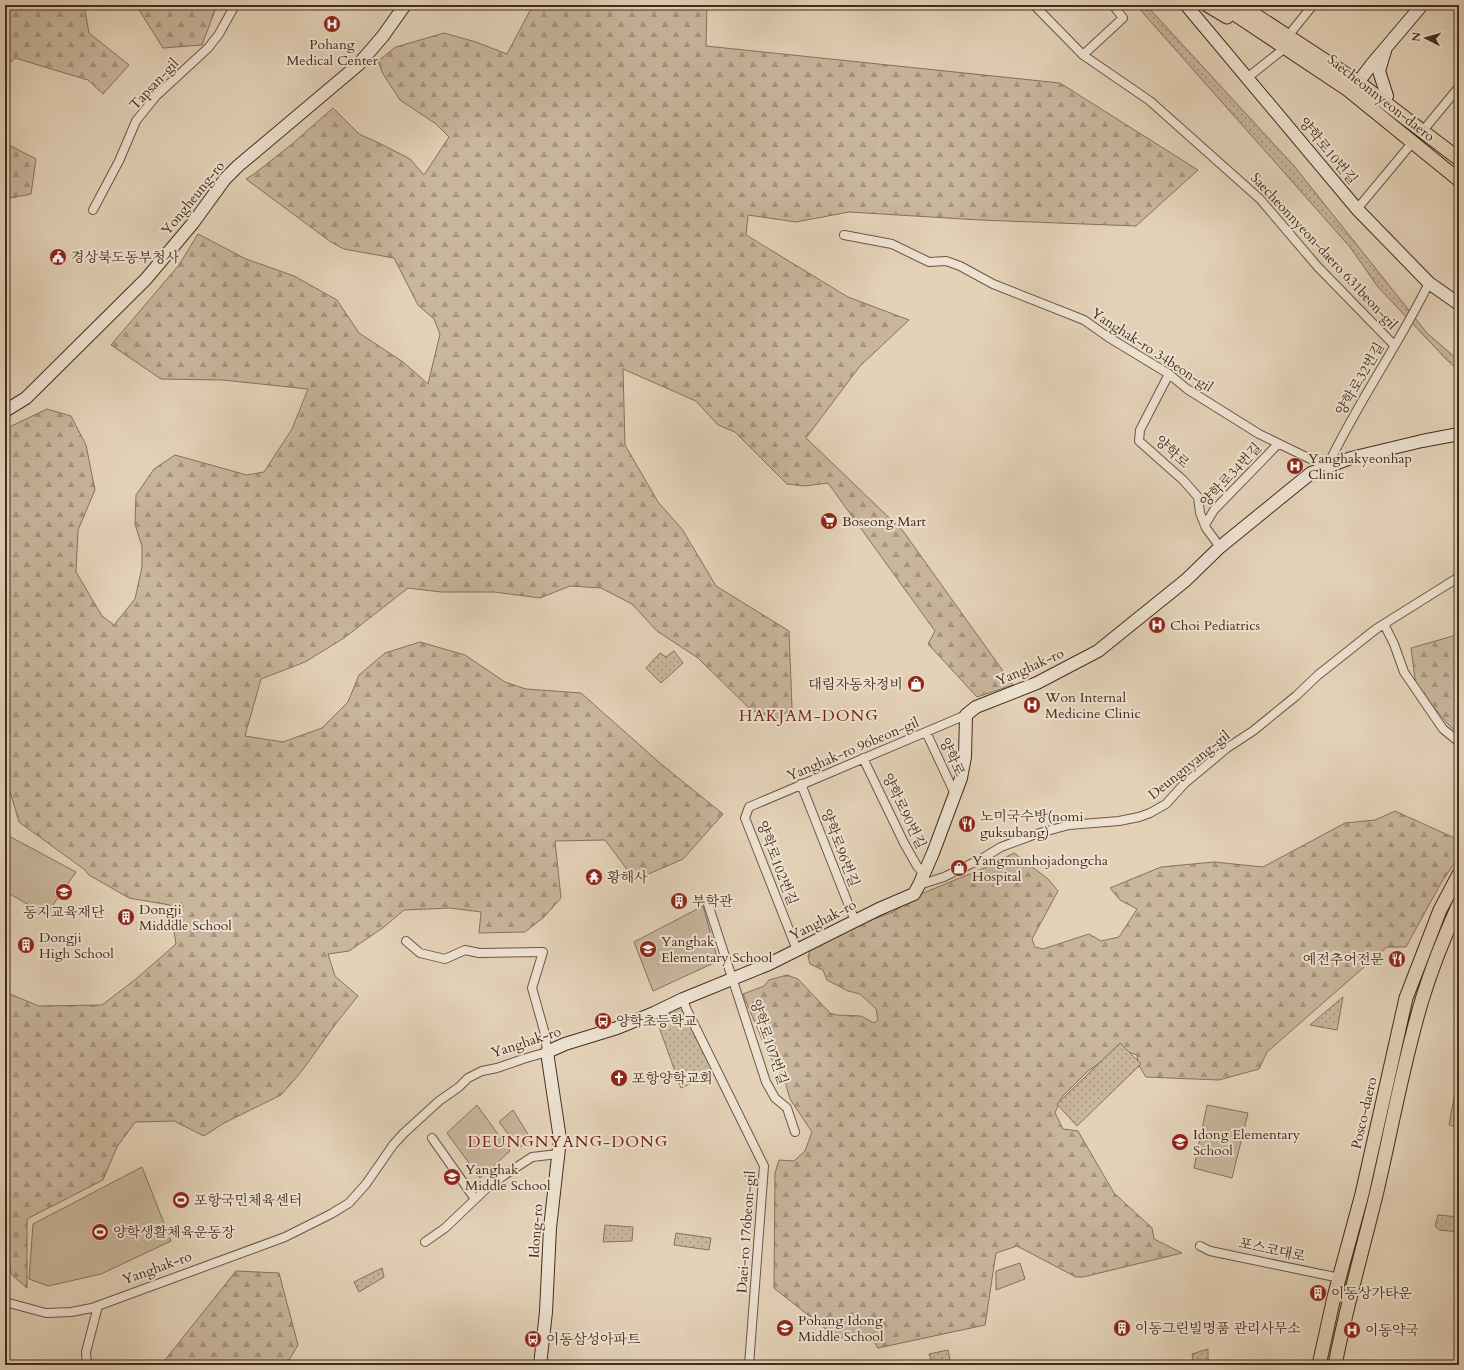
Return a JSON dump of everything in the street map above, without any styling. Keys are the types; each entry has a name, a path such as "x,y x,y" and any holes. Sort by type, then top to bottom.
{"main road":[{"path":"1207,5 1281,51 1336,88 1354,85"},
{"name":"Saecheonnyeon-daero","path":"1221,5 1354,85 1412,143 1459,180"},
{"name":"Saecheonnyeon-daero","path":"1240,5 1443,146 1459,159"},
{"path":"1252,5 1292,31 1354,85 1387,96 1436,135 1443,146"},
{"name":"Posco-daero","path":"1319,1365 1352,1231 1406,998 1440,910 1459,874"},
{"name":"Posco-daero","path":"1335,1365 1422,999 1433,966 1459,904"},
{"path":"1352,1231 1360,1230 1366,1234"}],"street":[{"name":"Tapsan-gil","path":"93,210 119,161 136,121 156,96 208,48 219,34 235,5"},
{"name":"Yongheung-ro","path":"5,411 26,398 146,279 192,223 225,179 238,166 358,65 383,36 405,5"},
{"name":"Saecheonnyeon-daero 631beon-gil","path":"1034,5 1083,55 1150,101 1260,199 1317,266 1394,345"},
{"path":"1083,55 1123,18 1113,5"},
{"name":"양학로10번길","path":"1186,5 1357,209 1429,283 1459,304"},
{"path":"1292,31 1313,5"},
{"path":"1354,85 1422,5"},
{"path":"1386,48 1379,71 1387,96"},
{"path":"1248,78 1281,51"},
{"path":"1426,127 1459,87"},
{"path":"1357,209 1412,143"},
{"name":"Yanghak-ro 34beon-gil","path":"844,235 892,244 928,262 946,262 960,266 994,284 1084,320 1108,337 1169,374 1187,389 1259,434 1327,467"},
{"name":"양학로32번길","path":"1327,467 1338,444 1394,345 1412,318 1429,283"},
{"name":"양학로","path":"1169,374 1140,430 1139,440 1183,480 1198,497 1200,512 1205,525 1220,547"},
{"name":"Yanghak-ro","path":"5,1302 46,1313 71,1312 98,1306 285,1237 350,1203 366,1184 392,1144 439,1101 459,1087 468,1078 482,1071 547,1052 565,1044 617,1028 654,1013 797,950 914,894 921,880 961,778 965,757 966,715 976,707 1037,683 1098,651 1186,580 1220,547 1311,473 1351,458 1459,434"},
{"name":"양학로34번길","path":"1205,525 1214,510 1278,444"},
{"name":"Deungnyang-gil","path":"921,880 944,877 983,858 1001,847 1036,834 1069,824 1119,821 1139,818 1166,804 1184,784 1227,748 1253,731 1318,675 1384,624 1459,577"},
{"path":"1384,624 1394,644 1404,672 1443,729 1459,742"},
{"name":"Yanghak-ro 96beon-gil","path":"749,807 966,715"},
{"name":"양학로","path":"926,732 955,794"},
{"name":"양학로90번길","path":"863,758 904,843 917,866 921,880"},
{"name":"양학로96번길","path":"801,784 855,921"},
{"name":"양학로102번길","path":"749,807 745,818 797,950"},
{"name":"양학로107번길","path":"707,901 766,1082 775,1098 788,1108 795,1132"},
{"path":"406,942 420,953 445,959 465,950 479,953 543,952 532,988 545,1034 547,1052"},
{"name":"Daei-ro 176beon-gil","path":"683,999 686,1008 764,1166 749,1365"},
{"name":"Idong-ro","path":"540,1365 546,1312 550,1228 560,1139 547,1052"},
{"path":"432,1138 475,1199"},
{"path":"425,1242 446,1228 489,1186 532,1157 558,1154"},
{"name":"포스코대로","path":"1200,1246 1210,1251 1340,1278"},
{"path":"87,1365 86,1352 98,1306"}],"green space":[{"path":"5,5 84,5 89,33 129,65 103,94 88,80 15,58 5,67"},
{"path":"136,5 217,5 202,45 163,48"},
{"path":"533,5 707,5 706,46 1060,83 1198,170 1136,226 980,220 849,212 796,222 748,215 746,235 848,297 909,320 860,366 806,438 903,531 1013,685 977,697 928,644 935,631 828,483 805,486 787,484 735,432 718,425 696,401 623,369 625,445 658,502 682,529 716,586 789,631 792,708 777,719 751,710 698,658 657,631 632,604 601,588 570,586 540,598 494,592 441,592 408,588 344,638 305,662 261,679 245,736 283,742 322,728 348,702 359,675 385,653 420,642 465,655 505,682 526,689 581,693 661,764 723,814 683,859 635,880 605,840 555,841 561,898 544,917 525,932 479,933 481,912 450,908 404,910 384,927 349,951 328,954 335,976 358,996 301,1072 281,1095 224,1123 204,1136 174,1121 135,1122 117,1147 103,1180 27,1219 27,1288 11,1274 5,1236 5,992 39,1006 102,1005 136,979 176,944 170,905 129,898 89,875 85,870 19,822 5,774 5,429 47,409 71,416 86,445 95,490 78,530 76,572 102,616 114,625 135,599 142,567 142,546 135,524 136,495 154,469 175,455 247,475 264,472 292,429 308,389 223,380 161,379 111,345 179,265 198,234 246,259 294,276 337,300 359,333 403,362 428,384 440,334 434,319 418,305 394,258 344,249 331,242 246,179 291,145 333,108 359,134 410,159 424,175 449,137 436,124 400,100 383,74 378,61 396,47 444,33 476,42 507,54"},
{"path":"1136,5 1146,5 1294,166 1427,333 1459,361 1459,371 1378,287 1350,247"},
{"path":"5,143 36,159 31,194 5,199"},
{"path":"1459,630 1459,735 1416,686 1411,648 1453,636"},
{"path":"674,651 683,663 661,683 646,668 660,653 666,657"},
{"path":"1395,811 1459,840 1459,854 1456,861 1441,883 1406,947 1387,947 1267,1052 1259,1069 1219,1080 1146,1077 1138,1064 1137,1055 1119,1049 1088,1071 1061,1098 1055,1113 1063,1129 1078,1131 1114,1193 1152,1228 1154,1239 1182,1253 1083,1277 1076,1277 1017,1246 996,1253 985,1325 878,1348 872,1338 835,1338 774,1288 775,1173 779,1160 794,1161 805,1151 812,1132 790,1099 784,1078 768,1054 743,994 764,986 769,980 787,975 798,979 830,1013 836,1015 861,1016 874,1023 878,1020 876,1009 860,994 848,991 827,980 823,970 810,964 808,956 811,948 853,927 893,912 921,894 984,868 1014,853 1048,879 1058,891 1032,939 1035,947 1043,949 1089,934 1101,941 1119,937 1137,909 1120,900 1110,888 1161,867 1214,862 1263,867 1345,823 1375,820"},
{"path":"5,834 76,872 46,915 5,891"},
{"path":"703,906 718,961 653,991 634,942"},
{"path":"1343,997 1337,1030 1310,1025"},
{"path":"683,999 715,1071 681,1088 654,1013"},
{"path":"1120,1043 1141,1064 1077,1126 1057,1104"},
{"path":"1457,1081 1459,1082 1459,1120 1457,1127 1449,1125"},
{"path":"477,1105 510,1151 480,1178 447,1133"},
{"path":"1207,1105 1248,1113 1232,1178 1194,1168"},
{"path":"513,1110 531,1139 519,1148 499,1122"},
{"name":"양학생활체육운동장","path":"142,1167 171,1241 101,1274 48,1286 29,1279 33,1224"},
{"path":"1438,1215 1459,1217 1459,1232 1439,1230 1435,1226"},
{"path":"605,1225 633,1227 632,1241 603,1242"},
{"path":"676,1233 711,1238 709,1250 674,1245"},
{"path":"1020,1263 1025,1279 996,1290 996,1271"},
{"path":"382,1268 384,1277 359,1292 354,1282"},
{"path":"236,1271 279,1273 298,1345 286,1365 161,1365"},
{"path":"1208,1349 1208,1362 1194,1365 1192,1354"},
{"path":"948,1350 951,1365 933,1365 929,1354"}],"place":[{"name":"Pohang Medical Center","path":"332,24"},
{"name":"경상북도동부청사","path":"58,257"},
{"name":"Yanghakyeonhap Clinic","path":"1295,466"},
{"name":"Boseong Mart","path":"829,521"},
{"name":"Choi Pediatrics","path":"1157,625"},
{"name":"대림자동차정비","path":"916,684"},
{"name":"Won Internal Medicine Clinic","path":"1032,705"},
{"name":"노미국수방(nomi guksubang)","path":"967,824"},
{"name":"Yangmunhojadongcha Hospital","path":"959,868"},
{"name":"황해사","path":"594,877"},
{"name":"동지교육재단","path":"64,892"},
{"name":"부학관","path":"679,901"},
{"name":"Dongji Midddle School","path":"126,917"},
{"name":"Dongji High School","path":"26,945"},
{"name":"Yanghak Elementary School","path":"648,949"},
{"name":"예전추어전문","path":"1397,959"},
{"name":"양학초등학교","path":"603,1021"},
{"name":"포항양학교회","path":"619,1078"},
{"name":"Idong Elementary School","path":"1180,1142"},
{"name":"Yanghak Middle School","path":"452,1177"},
{"name":"포항국민체육센터","path":"181,1200"},
{"name":"양학생활체육운동장","path":"100,1232"},
{"name":"이동상가타운","path":"1318,1293"},
{"name":"Pohang Idong Middle School","path":"785,1328"},
{"name":"이동그린빌명품 관리사무소","path":"1122,1328"},
{"name":"이동약국","path":"1352,1330"},
{"name":"이동삼성아파트","path":"533,1339"}],"district":[{"name":"HAKJAM-DONG","path":"809,716"},
{"name":"DEUNGNYANG-DONG","path":"568,1142"}]}
